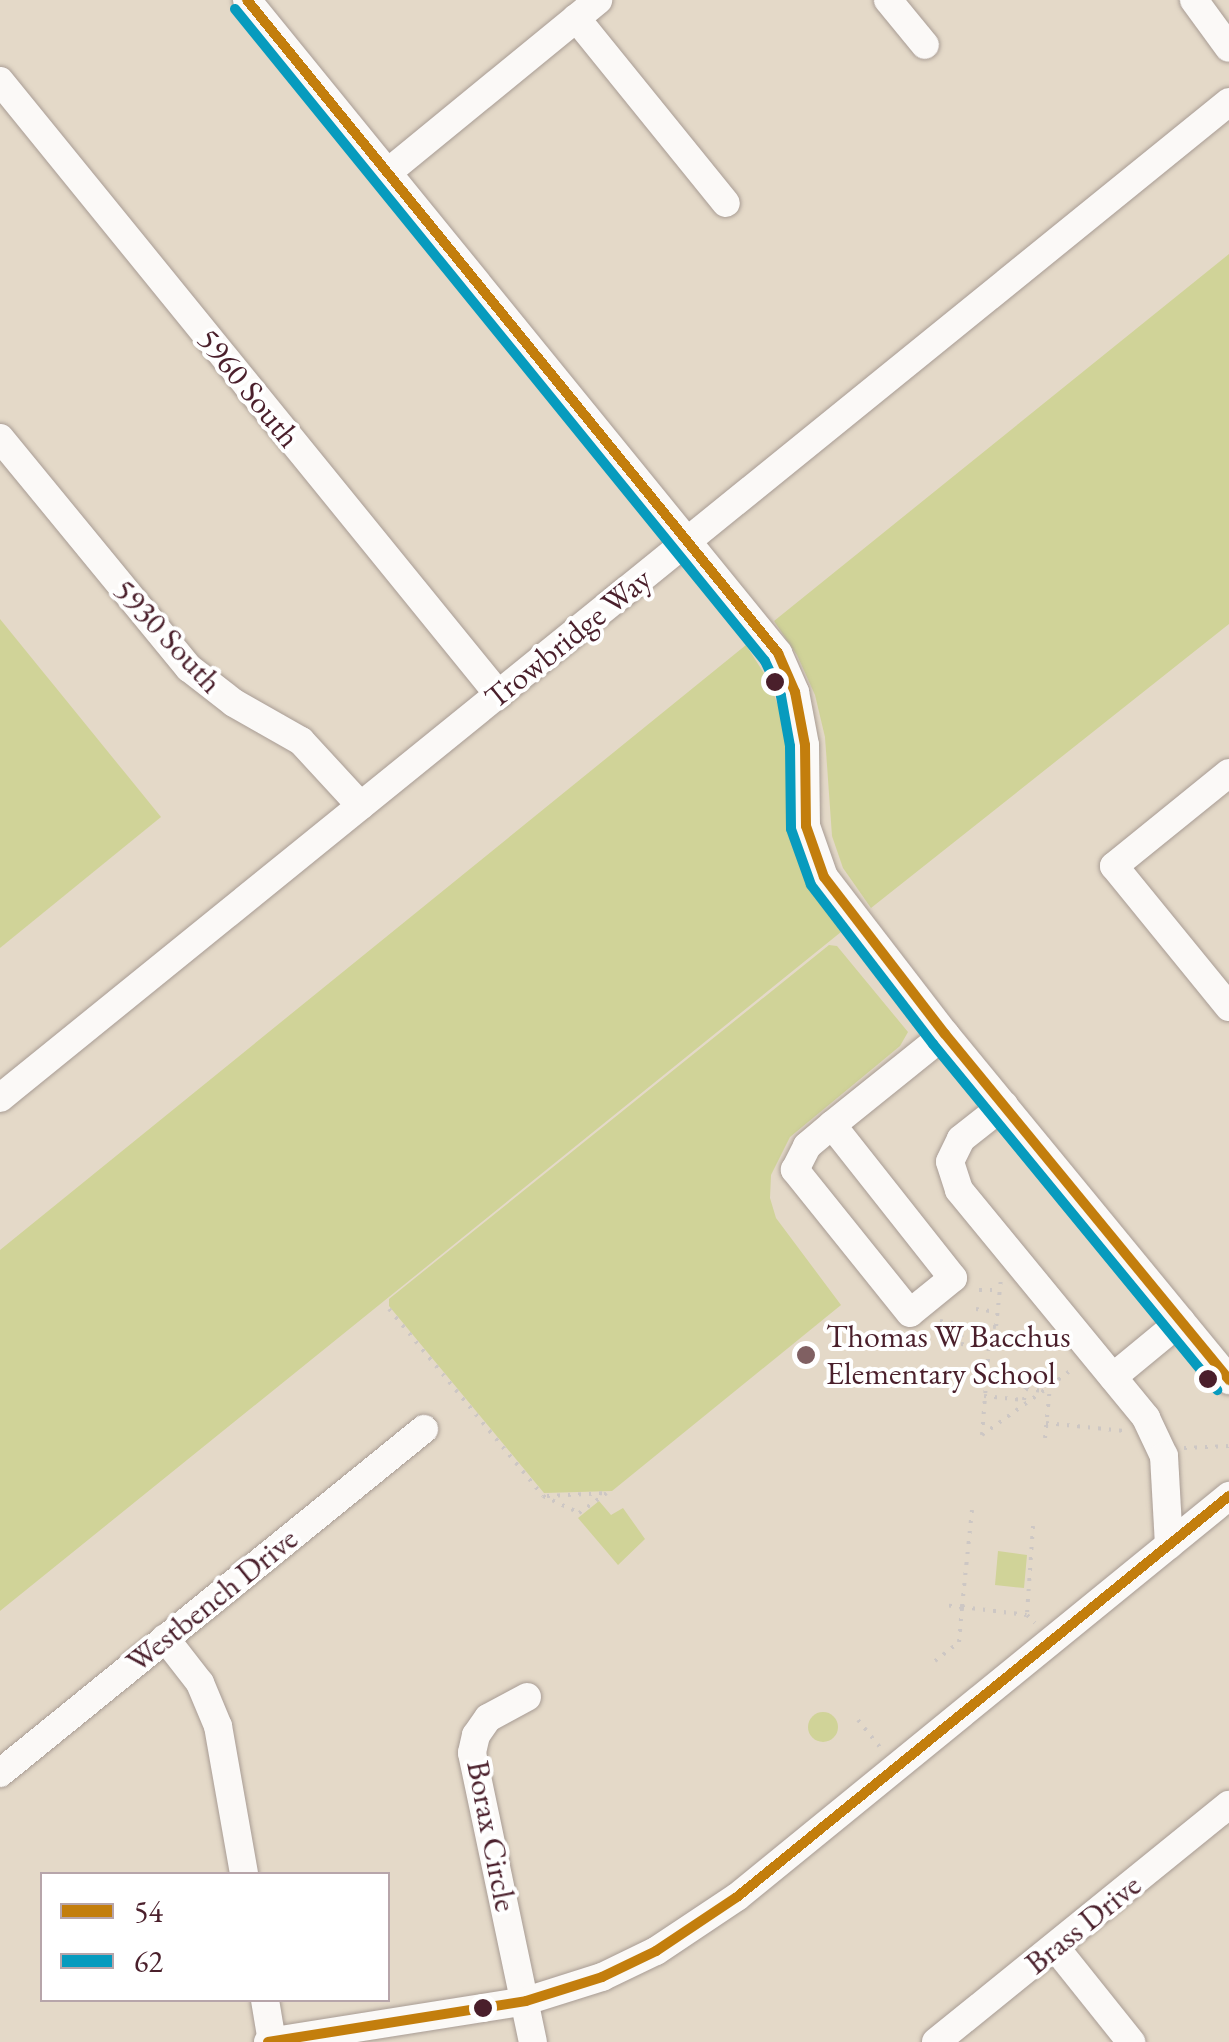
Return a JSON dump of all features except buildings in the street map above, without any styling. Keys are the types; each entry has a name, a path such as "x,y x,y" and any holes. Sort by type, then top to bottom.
{"street":[{"path":"247,0 778,652 795,692 805,745 806,826 824,877 945,1034 1229,1380"},
{"path":"387,173 598,0"},
{"path":"888,0 925,45"},
{"path":"1194,0 1229,48"},
{"path":"576,18 726,203"},
{"name":"5960 South","path":"0,81 498,695"},
{"name":"Trowbridge Way","path":"0,1098 1229,102"},
{"name":"5930 South","path":"0,438 189,668 234,704 301,742 361,806"},
{"path":"1229,773 1114,866 1229,1007"},
{"path":"832,1125 953,1278 910,1313 794,1170 807,1146 832,1125 945,1034"},
{"path":"1004,1105 961,1139 950,1162 959,1190 1146,1418 1164,1456 1169,1544"},
{"path":"1113,1377 1181,1321"},
{"name":"Westbench Drive","path":"0,1773 424,1428"},
{"path":"265,2002 270,2042 526,2002 602,1977 709,1918 1229,1496"},
{"path":"165,1638 200,1684 218,1726 244,1872"},
{"name":"Borax Circle","path":"527,1697 488,1718 476,1735 472,1753 533,2042"},
{"name":"Brass Drive","path":"936,2042 1229,1805"},
{"path":"1055,1946 1131,2042"}],"path":[{"path":"1000,1278 982,1435 1074,1368"},
{"path":"979,1290 999,1290"},
{"path":"389,1309 543,1496 579,1514 608,1494 543,1496"},
{"path":"976,1309 997,1312"},
{"path":"1030,1348 1033,1318"},
{"path":"930,1320 996,1327"},
{"path":"962,1324 961,1344 994,1347"},
{"path":"1045,1438 1050,1386"},
{"path":"1025,1401 1026,1387 1044,1391"},
{"path":"984,1396 1025,1401"},
{"path":"1046,1423 1125,1430"},
{"path":"1178,1448 1229,1446"},
{"path":"936,1661 959,1642 972,1510"},
{"path":"1028,1615 1033,1526"},
{"path":"944,1606 1028,1615 1035,1623"},
{"path":"858,1720 881,1748"}],"green space":[{"path":"1229,254 1229,624 871,908 843,868 832,836 825,737 815,695 797,655 774,621"},
{"path":"0,619 161,817 0,948"},
{"path":"746,645 769,681 785,725 791,817 803,867 841,932 0,1611 0,1250"},
{"path":"829,945 837,946 908,1032 900,1046 790,1137 771,1175 770,1198 776,1218 841,1305 612,1491 544,1493 389,1306 389,1299"},
{"path":"599,1501 611,1515 623,1508 645,1539 618,1565 578,1518"},
{"path":"998,1551 1027,1555 1024,1588 995,1585"},
{"path":"823,1712 834,1716 838,1727 834,1738 823,1742 812,1738 808,1727 812,1716"}],"transit line":[{"name":"54","path":"247,0 778,653 795,692 805,745 806,826 824,877 945,1034 1229,1380"},
{"name":"62","path":"235,9 765,661 781,696 790,746 791,829 811,885 933,1044 1217,1390"},
{"name":"54","path":"268,2042 526,2001 602,1977 656,1951 737,1897 1229,1496"}],"place":[{"name":"Thomas W Bacchus Elementary School","path":"806,1355"}]}
